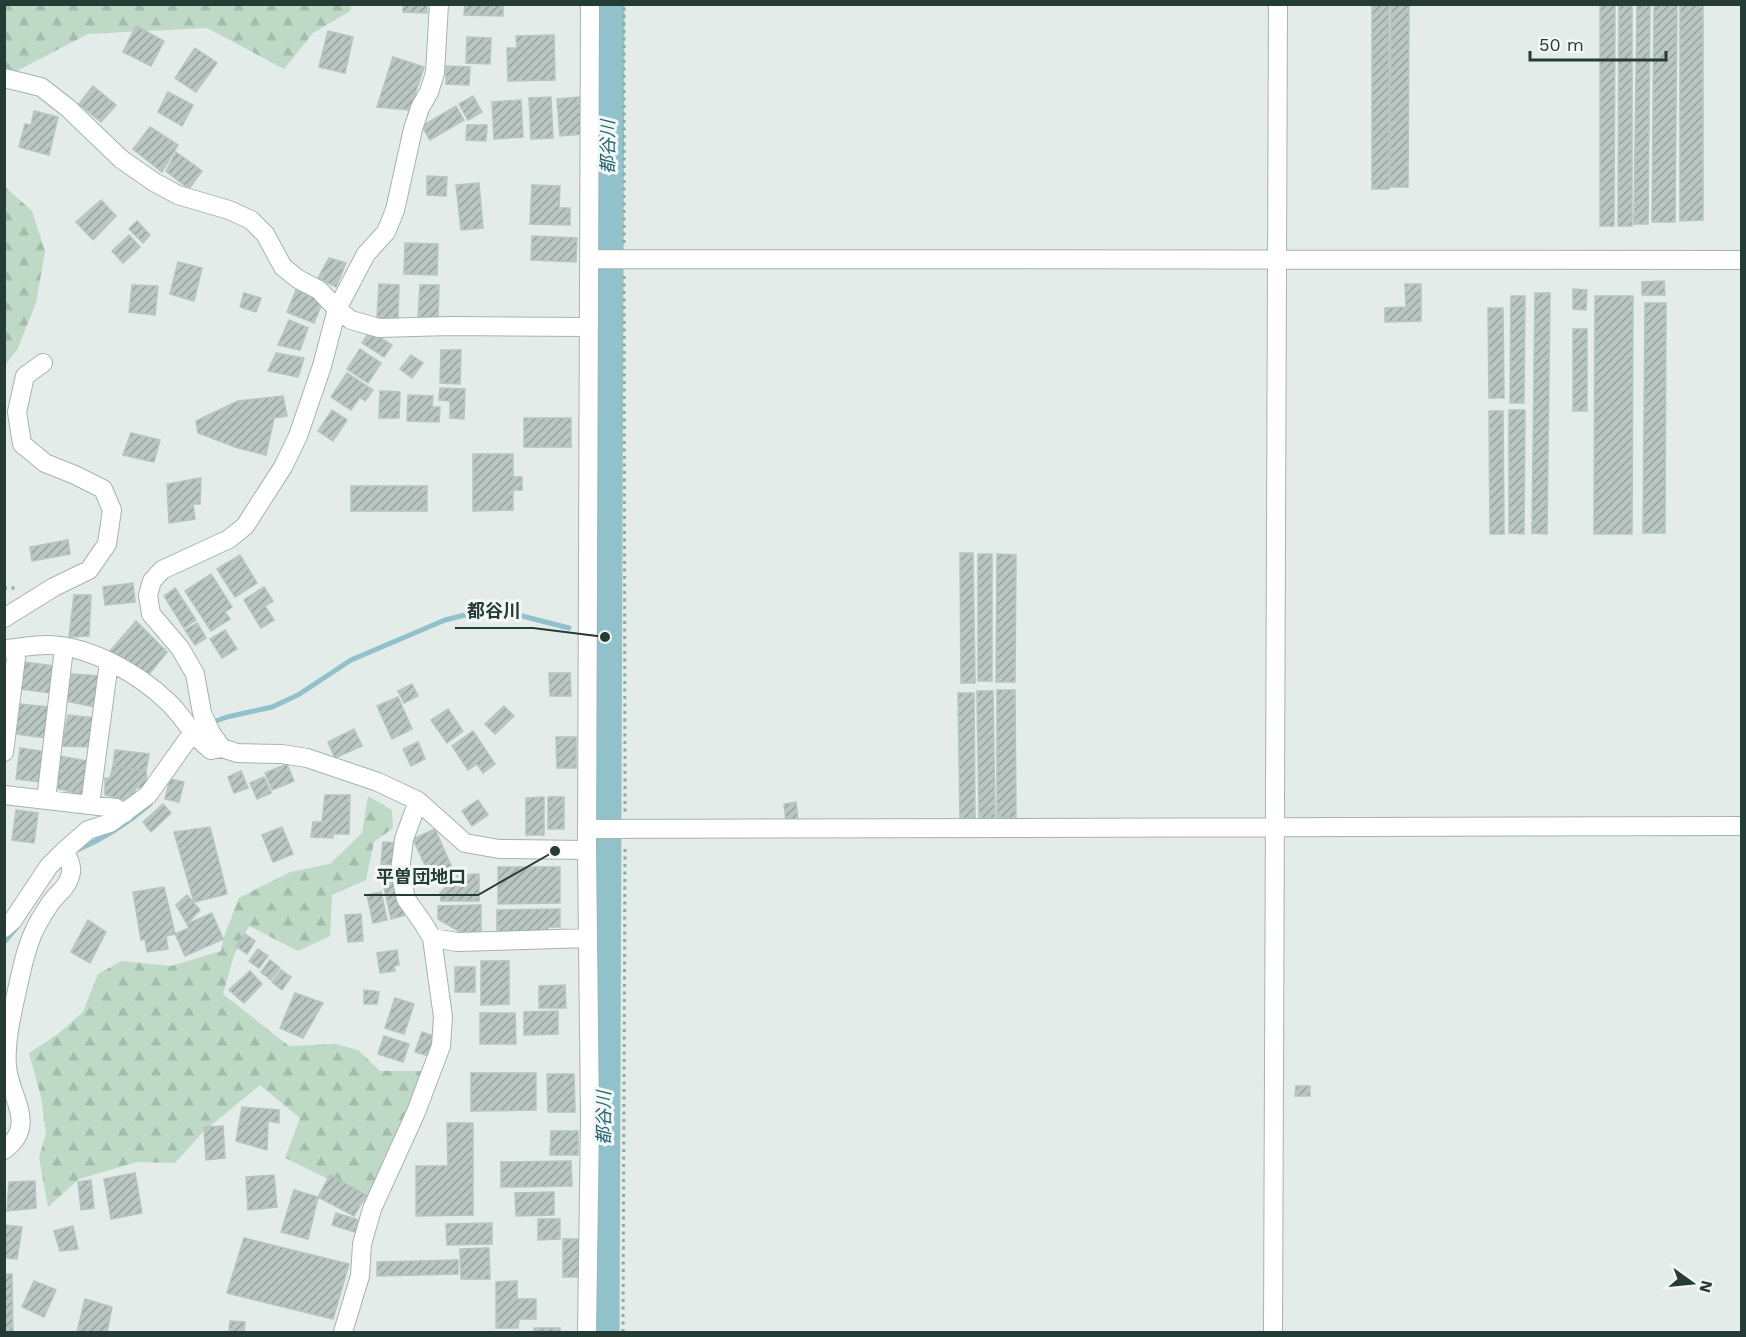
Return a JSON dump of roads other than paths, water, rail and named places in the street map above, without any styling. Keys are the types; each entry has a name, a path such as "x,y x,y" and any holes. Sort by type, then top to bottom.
{"street":[{"path":"222,748 202,713 195,674 180,648 151,614 148,596 152,581 162,570 228,539 244,526 256,511 283,466 298,436 322,366 337,309 366,254 386,232 395,210 413,129 435,73 439,4"},
{"path":"587,1332 590,1120 586,850 605,828 589,327 600,259 590,4"},
{"path":"1273,1332 1278,4"},
{"path":"4,78 41,87 68,108 121,159 154,182 178,195 229,210 251,220 265,234 284,267 298,279 319,290 351,320 379,328 589,327"},
{"path":"600,259 1742,260"},
{"path":"4,618 54,587 89,570 107,544 112,510 102,489 45,463 22,444 17,412 25,376 43,363"},
{"path":"4,752 15,658 10,649 50,645 91,653 124,669 168,702 199,741 211,750 222,748 237,753 282,754 307,758 378,782 418,801 465,843 499,849 586,850"},
{"path":"46,800 64,648"},
{"path":"90,805 109,662"},
{"path":"4,928 13,920 49,866 67,857 88,830 110,823 148,795 193,732"},
{"path":"4,795 116,808 125,813"},
{"path":"343,1332 360,1276 362,1244 372,1209 416,1112 441,1046 443,1017 432,938 405,899 400,871 404,839 418,801"},
{"path":"605,828 1742,826"},
{"path":"4,1150 20,1132 21,1113 7,1069 10,1024 26,951 52,901 67,886 71,872 67,857"},
{"path":"432,938 457,942 588,938"}],"waterway":[{"name":"都谷川","path":"603,1332 608,4"},
{"path":"210,723 272,707 298,695 351,660 445,620 481,611 522,616 569,628"},
{"path":"75,851 114,831 150,804"},
{"path":"4,942 17,927"}],"place":[{"name":"都谷川","path":"605,637"},
{"name":"平曽団地口","path":"555,851"}]}
